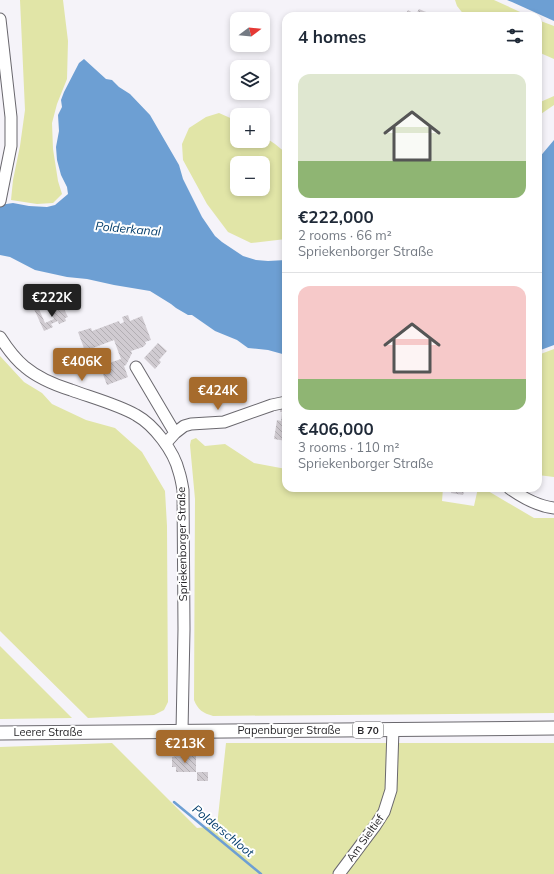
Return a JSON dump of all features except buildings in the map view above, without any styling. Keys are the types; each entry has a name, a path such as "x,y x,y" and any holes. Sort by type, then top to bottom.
{"main road":[{"name":"Papenburger Straße","path":"95,732 554,728"},
{"name":"Leerer Straße","path":"0,733 95,732"}],"street":[{"path":"0,19 11,117 11,146 0,200"},
{"name":"Spriekenborger Straße","path":"0,337 25,368 36,375 57,385 135,414 154,429 166,443 179,470 182,490 184,629 182,731"},
{"path":"136,367 175,433"},
{"path":"166,443 184,426 224,422 282,403"},
{"path":"515,492 524,499 554,508"},
{"name":"Am Sieltief","path":"339,874 384,812 391,790 393,730"}],"green space":[{"path":"20,0 63,0 68,41 67,79 57,104 52,123 53,149 58,181 62,194 53,203 37,204 11,200 25,110"},
{"path":"455,0 494,0 520,12 462,12 457,6"},
{"path":"542,22 554,26 554,59 542,54"},
{"path":"554,96 554,105 542,113 542,101"},
{"path":"219,113 230,118 230,148 270,148 270,141 282,150 282,239 251,243 228,232 207,204 183,160 182,144 189,128 206,117"},
{"path":"554,349 554,477 542,476 542,354"},
{"path":"0,356 24,382 42,393 52,404 86,420 115,428 142,452 165,491 167,526 168,702 164,710 154,715 88,718 0,631"},
{"path":"196,438 205,446 225,444 254,463 282,468 282,492 443,492 442,501 474,506 477,492 490,492 534,518 554,518 554,713 213,716 201,711 194,700 195,499 190,445 191,440"},
{"path":"0,646 72,718 0,719"},
{"path":"112,743 197,828 217,826 226,743 554,743 554,874 0,874 0,747"}],"water":[{"path":"507,0 554,0 554,21 542,16 542,12 534,12"},
{"name":"Polderkanal","path":"84,59 106,79 112,80 119,87 130,94 150,115 179,165 183,179 202,217 215,236 243,256 256,260 282,260 282,354 268,350 248,348 237,340 215,331 192,315 188,315 150,291 35,270 10,257 0,255 0,205 13,203 47,207 55,205 68,194 67,187 61,175 57,160 56,147 59,131 58,115 62,107 61,100 64,92 79,63"},
{"path":"554,140 554,345 542,350 542,154"}],"waterway":[{"name":"Polderschloot","path":"174,802 261,874"}]}
